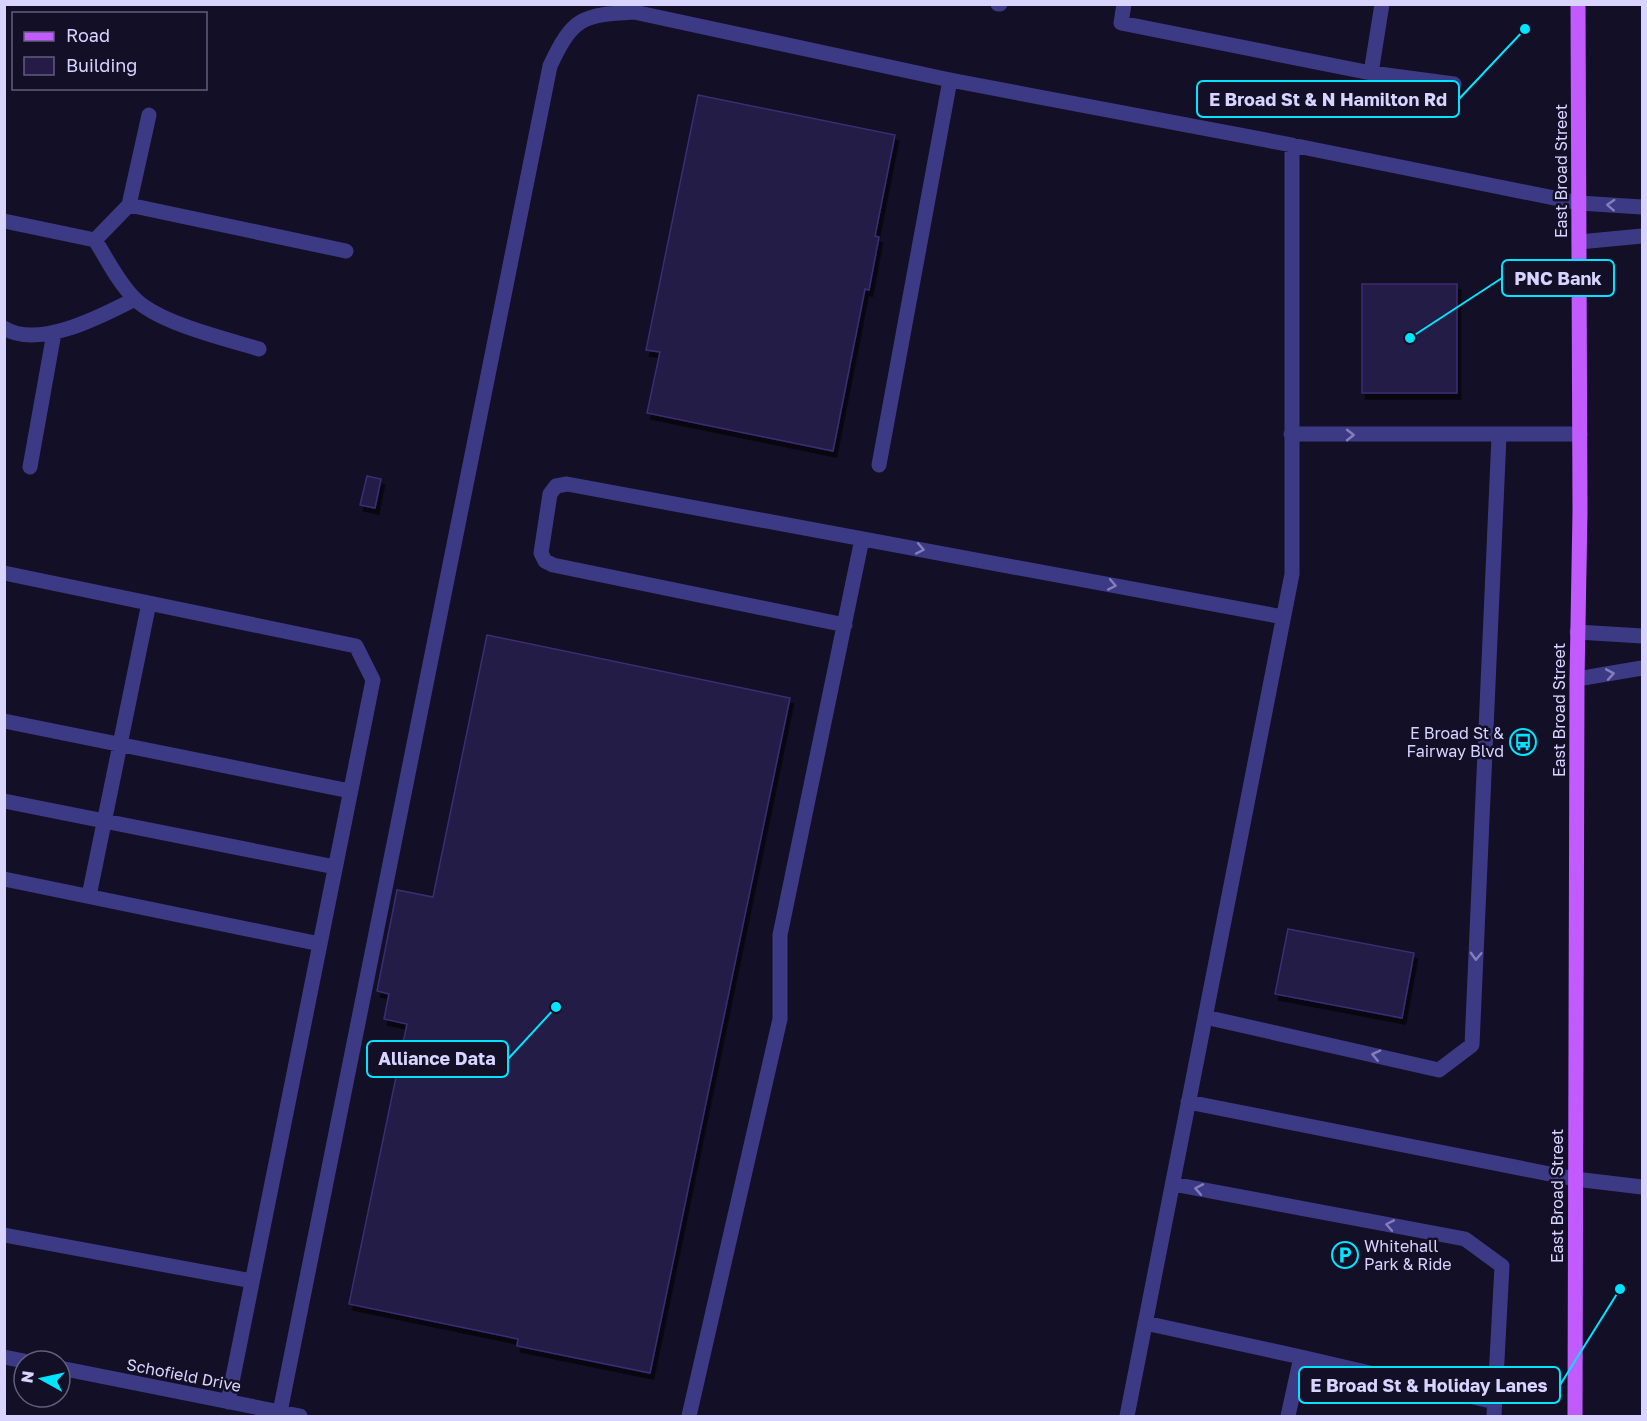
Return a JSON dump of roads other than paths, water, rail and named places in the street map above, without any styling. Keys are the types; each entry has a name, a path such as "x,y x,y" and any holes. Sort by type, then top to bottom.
{"main road":[{"name":"East Broad Street","path":"1575,1416 1577,632 1580,434 1578,4"}],"street":[{"path":"1124,4 1121,23 1371,73 1454,84"},
{"path":"1371,73 1382,4"},
{"path":"280,1412 550,66 563,38 581,20 602,14 634,12 950,80 1292,145 1579,203 1642,207"},
{"path":"879,465 950,80"},
{"path":"95,240 129,205 149,115"},
{"path":"1127,1416 1292,574 1292,145"},
{"path":"129,205 346,251"},
{"path":"4,221 95,240 135,299 174,322 259,349"},
{"path":"1579,242 1642,236"},
{"path":"4,328 10,332 27,334 54,333 77,327 135,299"},
{"path":"30,467 54,333"},
{"path":"1291,434 1499,436 1580,434"},
{"path":"1205,1017 1438,1070 1472,1045 1499,436"},
{"path":"844,625 553,565 545,561 541,553 550,494 556,486 567,484 1283,617"},
{"path":"689,1416 780,1019 780,936 862,539"},
{"path":"4,573 356,646 373,680 228,1402"},
{"path":"89,896 149,603"},
{"path":"1577,632 1642,636"},
{"path":"1577,679 1642,668"},
{"path":"4,721 350,792"},
{"path":"4,801 335,867"},
{"path":"4,879 320,944"},
{"path":"1188,1102 1575,1179 1642,1187"},
{"path":"1145,1323 1300,1357 1494,1409 1502,1266 1465,1239 1173,1184"},
{"path":"4,1234 252,1281"},
{"path":"1288,1416 1300,1357"},
{"name":"Schofield Drive","path":"72,1370 300,1416"}],"place":[{"name":"E Broad St & N Hamilton Rd","path":"1525,29"},
{"name":"PNC Bank","path":"1410,338"},
{"name":"E Broad St & Fairway Blvd","path":"1523,742"},
{"name":"Alliance Data","path":"556,1007"},
{"name":"Whitehall Park & Ride","path":"1345,1255"},
{"name":"E Broad St & Holiday Lanes","path":"1620,1289"}]}
